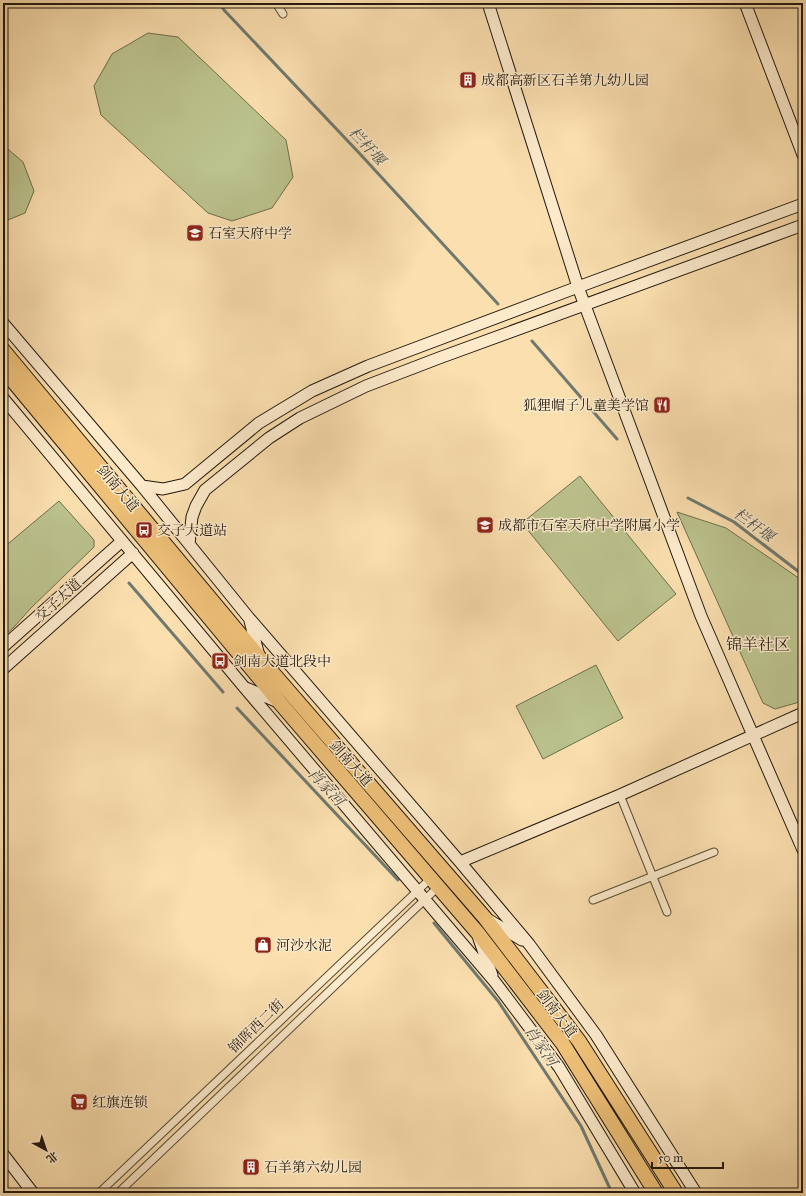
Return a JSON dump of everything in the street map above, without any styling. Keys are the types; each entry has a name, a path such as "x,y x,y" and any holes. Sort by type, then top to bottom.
{"highway":[{"name":"剑南大道","path":"3,350 259,657 485,918 578,1041 676,1193"},
{"name":"剑南大道","path":"3,369 280,703 477,932 563,1044 656,1193"}],"street":[{"path":"276,3 283,14"},
{"path":"488,3 585,305 701,616 803,850"},
{"path":"745,3 803,155"},
{"path":"142,486 163,489 184,484 259,423 312,391 368,366 578,286 803,204"},
{"path":"189,544 192,517 205,490 269,438 300,418 366,386 803,226"},
{"path":"3,323 142,486 249,618 529,944 596,1035 696,1193"},
{"path":"3,398 244,687 495,982 559,1067 635,1193"},
{"name":"交子大道","path":"3,647 122,541"},
{"name":"交子大道","path":"3,669 133,553"},
{"path":"249,618 259,657"},
{"path":"244,687 280,703"},
{"path":"460,862 620,795 803,714"},
{"path":"620,795 668,912"},
{"path":"593,900 652,875 714,852"},
{"name":"锦晖西二街","path":"118,1193 434,882"},
{"name":"锦晖西二街","path":"99,1193 434,882"},
{"path":"485,918 529,944"},
{"path":"477,932 495,982"},
{"path":"3,1154 33,1193"}],"green space":[{"path":"148,33 178,37 286,140 293,177 272,208 232,221 208,213 101,115 94,86 112,54"},
{"path":"3,145 23,162 34,191 25,213 3,222"},
{"path":"580,476 676,594 618,641 522,523"},
{"path":"59,501 94,540 94,547 3,637 3,548"},
{"path":"677,512 726,528 803,581 803,701 775,709 763,703"},
{"path":"596,665 623,718 543,759 516,706"}],"waterway":[{"name":"栏杆堰","path":"219,3 498,304"},
{"name":"栏杆堰","path":"532,341 617,439"},
{"name":"栏杆堰","path":"688,498 734,522 803,575"},
{"name":"肖家河","path":"129,583 223,692"},
{"name":"肖家河","path":"237,708 398,880"},
{"name":"肖家河","path":"434,923 498,1001 581,1126 612,1193"}],"place":[{"name":"成都高新区石羊第九幼儿园","path":"468,80"},
{"name":"石室天府中学","path":"195,233"},
{"name":"狐狸帽子儿童美学馆","path":"662,405"},
{"name":"成都市石室天府中学附属小学","path":"485,525"},
{"name":"交子大道站","path":"144,530"},
{"name":"剑南大道北段中","path":"220,661"},
{"name":"河沙水泥","path":"263,945"},
{"name":"红旗连锁","path":"79,1102"},
{"name":"石羊第六幼儿园","path":"251,1167"}],"district":[{"name":"锦羊社区","path":"758,644"}]}
